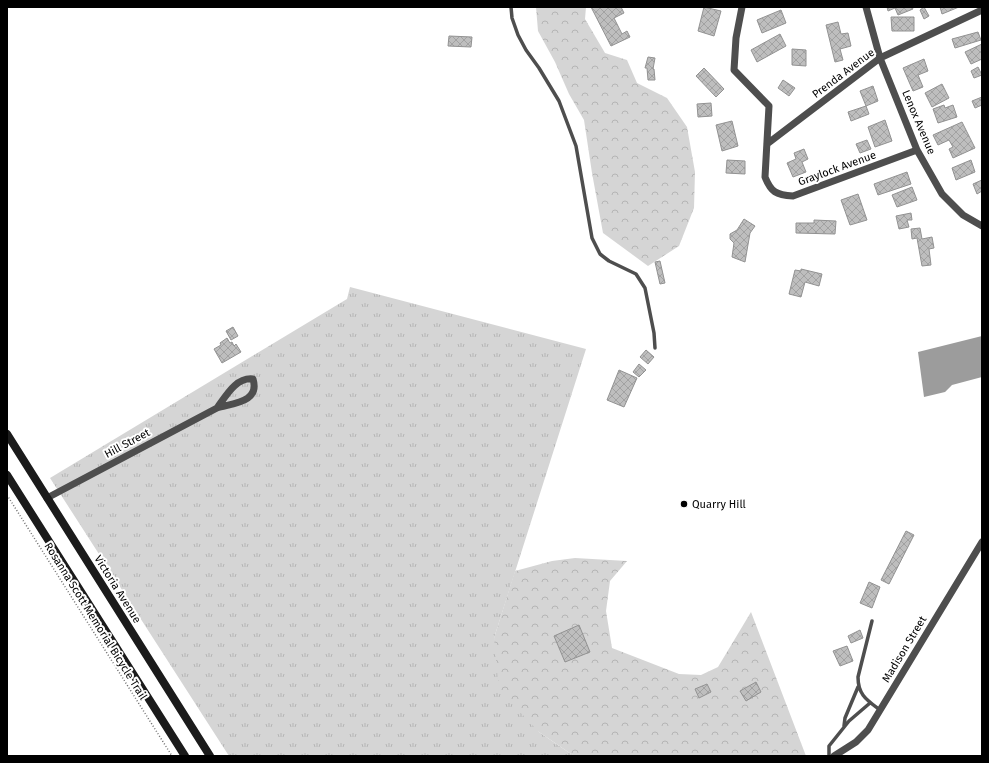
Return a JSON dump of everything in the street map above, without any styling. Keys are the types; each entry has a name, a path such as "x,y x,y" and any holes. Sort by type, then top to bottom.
{"main road":[{"name":"Victoria Avenue","path":"7,434 210,756"},
{"path":"7,475 184,756"}],"street":[{"name":"Graylock Avenue","path":"742,7 736,38 734,70 769,106 765,177 769,188 780,195 793,196 917,150"},
{"name":"Lenox Avenue","path":"866,7 880,58 917,150 942,194 963,215 982,226"},
{"name":"Prenda Avenue","path":"767,144 880,58 982,10"},
{"name":"Hill Street","path":"47,498 217,408 247,400 252,396 255,390 253,379 247,378 241,380 229,390 217,408"},
{"name":"Madison Street","path":"834,756 856,742 868,730 982,542"}],"lane":[{"path":"511,7 512,18 518,36 559,101 576,146 592,238 600,254 609,261 636,274 645,288 654,333 655,348"},
{"path":"844,727 845,718 858,687 858,677 872,621"},
{"path":"858,687 865,699 880,710"},
{"path":"829,756 829,746 849,720 870,703"}],"path":[{"name":"Rosanna Scott Memorial Bicycle Trail","path":"7,495 172,756"}],"green space":[{"path":"536,7 586,7 585,19 605,53 627,60 637,83 667,98 687,127 695,172 694,208 679,246 648,266 603,233 584,120 569,94 555,62 538,31"},
{"path":"350,287 586,349 494,638 539,732 574,756 229,756 50,478 347,299"},
{"path":"575,558 627,561 610,581 606,611 612,648 679,674 701,675 718,667 751,612 806,756 574,756 539,732 499,690 494,638 515,571 552,561"}],"shaded area":[{"path":"982,336 982,377 952,385 945,392 924,397 918,352"}],"building":[{"path":"591,7 621,7 624,13 614,18 622,34 627,31 630,37 611,46"},
{"path":"704,7 721,11 714,36 698,31"},
{"path":"887,7 912,7 913,9 898,15 895,8 888,11"},
{"path":"924,7 929,16 924,19 920,10"},
{"path":"940,7 959,7 942,14"},
{"path":"781,10 786,23 762,33 757,20"},
{"path":"891,17 914,17 914,31 892,31"},
{"path":"838,22 841,34 848,33 851,46 840,49 843,60 835,62 826,25"},
{"path":"978,32 981,40 955,48 952,39"},
{"path":"780,34 786,46 757,62 751,50"},
{"path":"449,36 472,37 471,47 448,46"},
{"path":"982,44 982,59 971,64 965,52"},
{"path":"792,49 806,50 806,66 792,65"},
{"path":"648,57 655,58 653,69 655,80 648,80 647,68 645,68"},
{"path":"924,59 928,71 918,75 923,87 913,91 903,68"},
{"path":"978,67 982,75 974,78 971,71"},
{"path":"704,68 724,89 716,97 696,76"},
{"path":"783,80 795,88 789,96 778,88"},
{"path":"942,84 949,98 932,107 925,93"},
{"path":"873,86 878,101 866,106 860,91"},
{"path":"982,97 982,105 975,108 972,101"},
{"path":"711,103 712,116 698,117 697,104"},
{"path":"944,105 945,108 953,105 957,117 938,123 933,109"},
{"path":"866,106 869,114 851,121 848,112"},
{"path":"885,120 892,141 875,147 868,127"},
{"path":"732,121 738,146 722,151 716,125"},
{"path":"962,122 975,148 953,158 949,149 953,147 949,140 938,145 933,135"},
{"path":"867,140 871,149 860,153 856,144"},
{"path":"804,149 808,159 802,162 806,172 793,177 787,163 796,159 794,153"},
{"path":"727,160 745,161 745,174 726,173"},
{"path":"971,160 975,172 956,180 952,168"},
{"path":"907,172 911,184 878,195 874,184"},
{"path":"982,180 982,191 977,194 973,184"},
{"path":"912,187 917,200 897,207 892,195"},
{"path":"858,194 867,220 850,225 841,200"},
{"path":"911,213 912,220 907,220 909,227 899,229 896,216"},
{"path":"744,219 755,226 750,233 745,262 732,257 734,243 730,239 730,234 737,230"},
{"path":"814,220 836,221 835,234 796,233 796,223 814,223"},
{"path":"920,228 922,239 932,237 934,248 929,249 931,265 922,266 917,238 912,239 911,229"},
{"path":"660,261 665,283 660,284 655,262"},
{"path":"801,269 822,274 819,286 805,282 801,297 789,294 795,270 801,271"},
{"path":"233,327 238,336 231,340 226,331"},
{"path":"227,338 234,346 236,344 241,352 222,363 214,349 221,345 220,343"},
{"path":"646,350 654,357 648,364 640,357"},
{"path":"639,364 646,370 639,377 633,372"},
{"path":"619,370 637,378 624,407 607,400"},
{"path":"906,531 914,535 889,584 881,580"},
{"path":"869,582 880,587 872,608 860,603"},
{"path":"579,625 590,652 565,662 554,636"},
{"path":"860,630 863,638 851,643 848,636"},
{"path":"847,646 853,661 840,666 833,651"},
{"path":"756,682 761,692 746,701 740,691"},
{"path":"707,684 711,692 699,698 695,689"}],"place":[{"name":"Quarry Hill","path":"684,504"}]}
